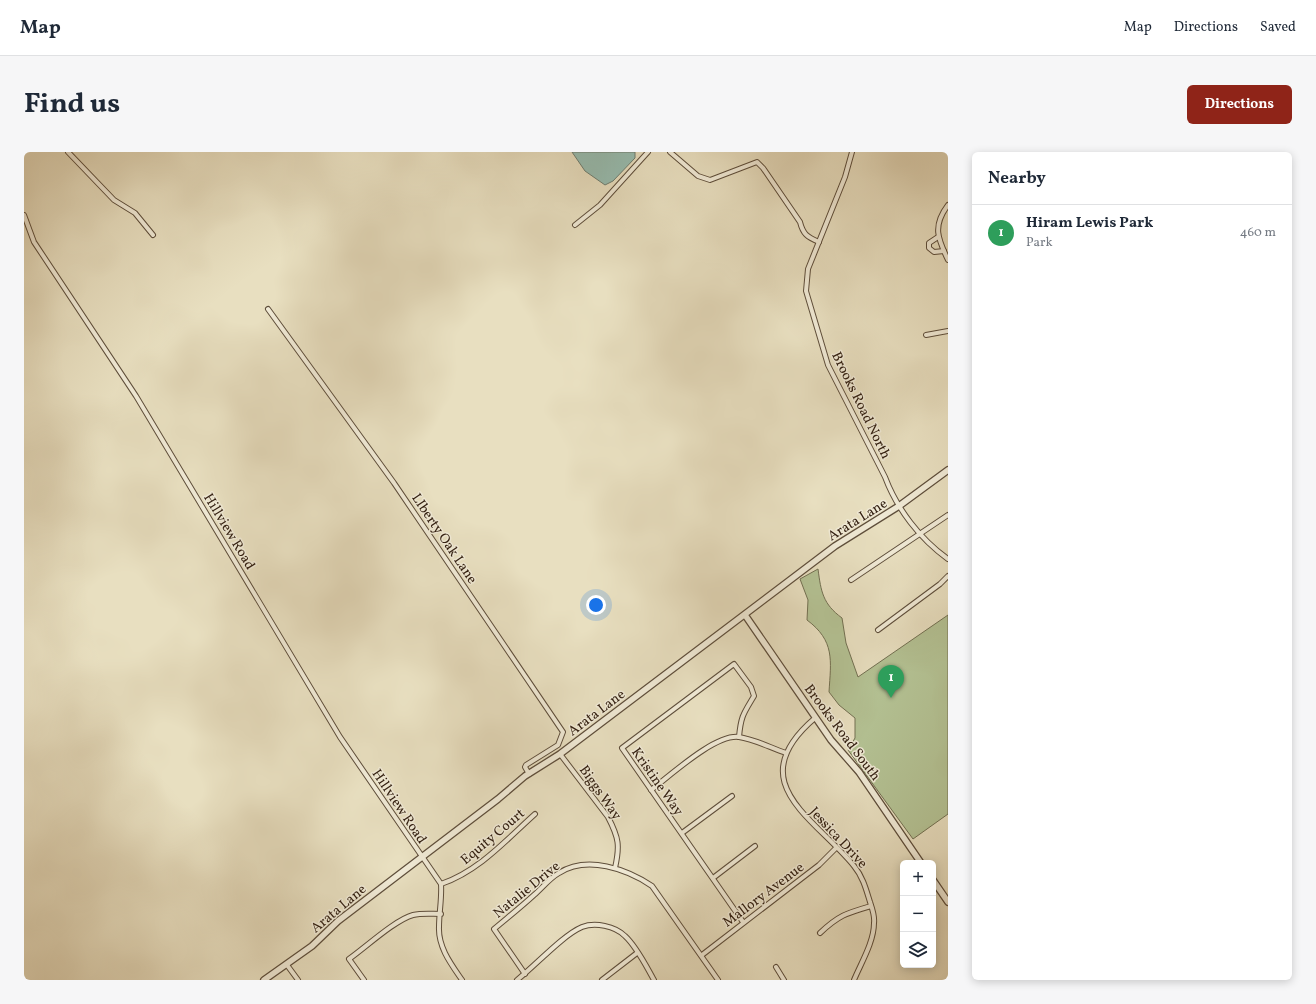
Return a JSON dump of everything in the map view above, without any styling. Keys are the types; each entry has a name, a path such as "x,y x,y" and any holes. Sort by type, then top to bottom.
{"street":[{"path":"68,152 114,200 135,213 153,235"},
{"path":"575,225 600,205 648,152"},
{"path":"670,152 698,176 710,180 757,162 763,168 797,217 807,237 819,242"},
{"name":"Brooks Road North","path":"852,152 845,177 808,269 806,291 828,365 899,506 933,549 948,559"},
{"path":"948,206 940,220 938,237 948,260"},
{"name":"Hillview Road","path":"24,215 34,242 136,396 340,736 421,857 441,884"},
{"path":"938,237 929,243 929,248 934,252 944,251"},
{"name":"LIberty Oak Lane","path":"268,309 394,483 563,732 558,745 526,765 526,769 529,774"},
{"path":"926,335 948,331"},
{"name":"Arata Lane","path":"264,980 312,946 338,922 529,774 560,754 835,546 899,506 948,470"},
{"path":"851,580 948,515"},
{"path":"878,630 940,584 948,576"},
{"name":"Brooks Road South","path":"745,615 815,718 834,744 859,772 920,860"},
{"name":"Kristine Way","path":"739,737 742,716 746,707 754,696 751,687 734,664 622,748 743,922"},
{"name":"Jessica Drive","path":"815,718 804,728 786,753 783,769 786,785 793,803 854,866 863,880 875,922 854,980"},
{"path":"651,790 712,744 725,738 739,737 786,753"},
{"name":"Biggs Way","path":"560,754 608,817 614,829 618,841 618,852 615,868"},
{"path":"682,834 732,796"},
{"name":"Equity Court","path":"441,884 458,878 475,867 535,814"},
{"path":"713,878 755,846"},
{"name":"Mallory Avenue","path":"702,955 819,865 836,848"},
{"name":"Natalie Drive","path":"525,974 494,929 518,910 558,873 568,868 591,864 615,868 642,878 652,886 702,955 718,980"},
{"path":"441,884 441,914 439,927 443,948 462,980"},
{"path":"936,884 948,902"},
{"path":"820,933 834,919 846,913 871,906"},
{"path":"364,980 349,959 398,923 412,915 424,913 441,914"},
{"path":"517,980 571,934 589,925 602,925 614,929 625,936 654,980"},
{"path":"602,980 637,953"},
{"path":"287,965 298,980"},
{"path":"776,966 784,980"}],"green space":[{"path":"818,569 824,597 831,608 842,618 846,643 858,677 948,615 948,814 913,839 848,750 855,738 855,718 839,705 829,692 830,661 827,644 823,636 807,620 808,600 800,579"}],"water":[{"path":"572,152 635,152 635,158 613,181 605,185 585,171"}],"place":[{"name":"Hiram Lewis Park","path":"891,698"}]}
